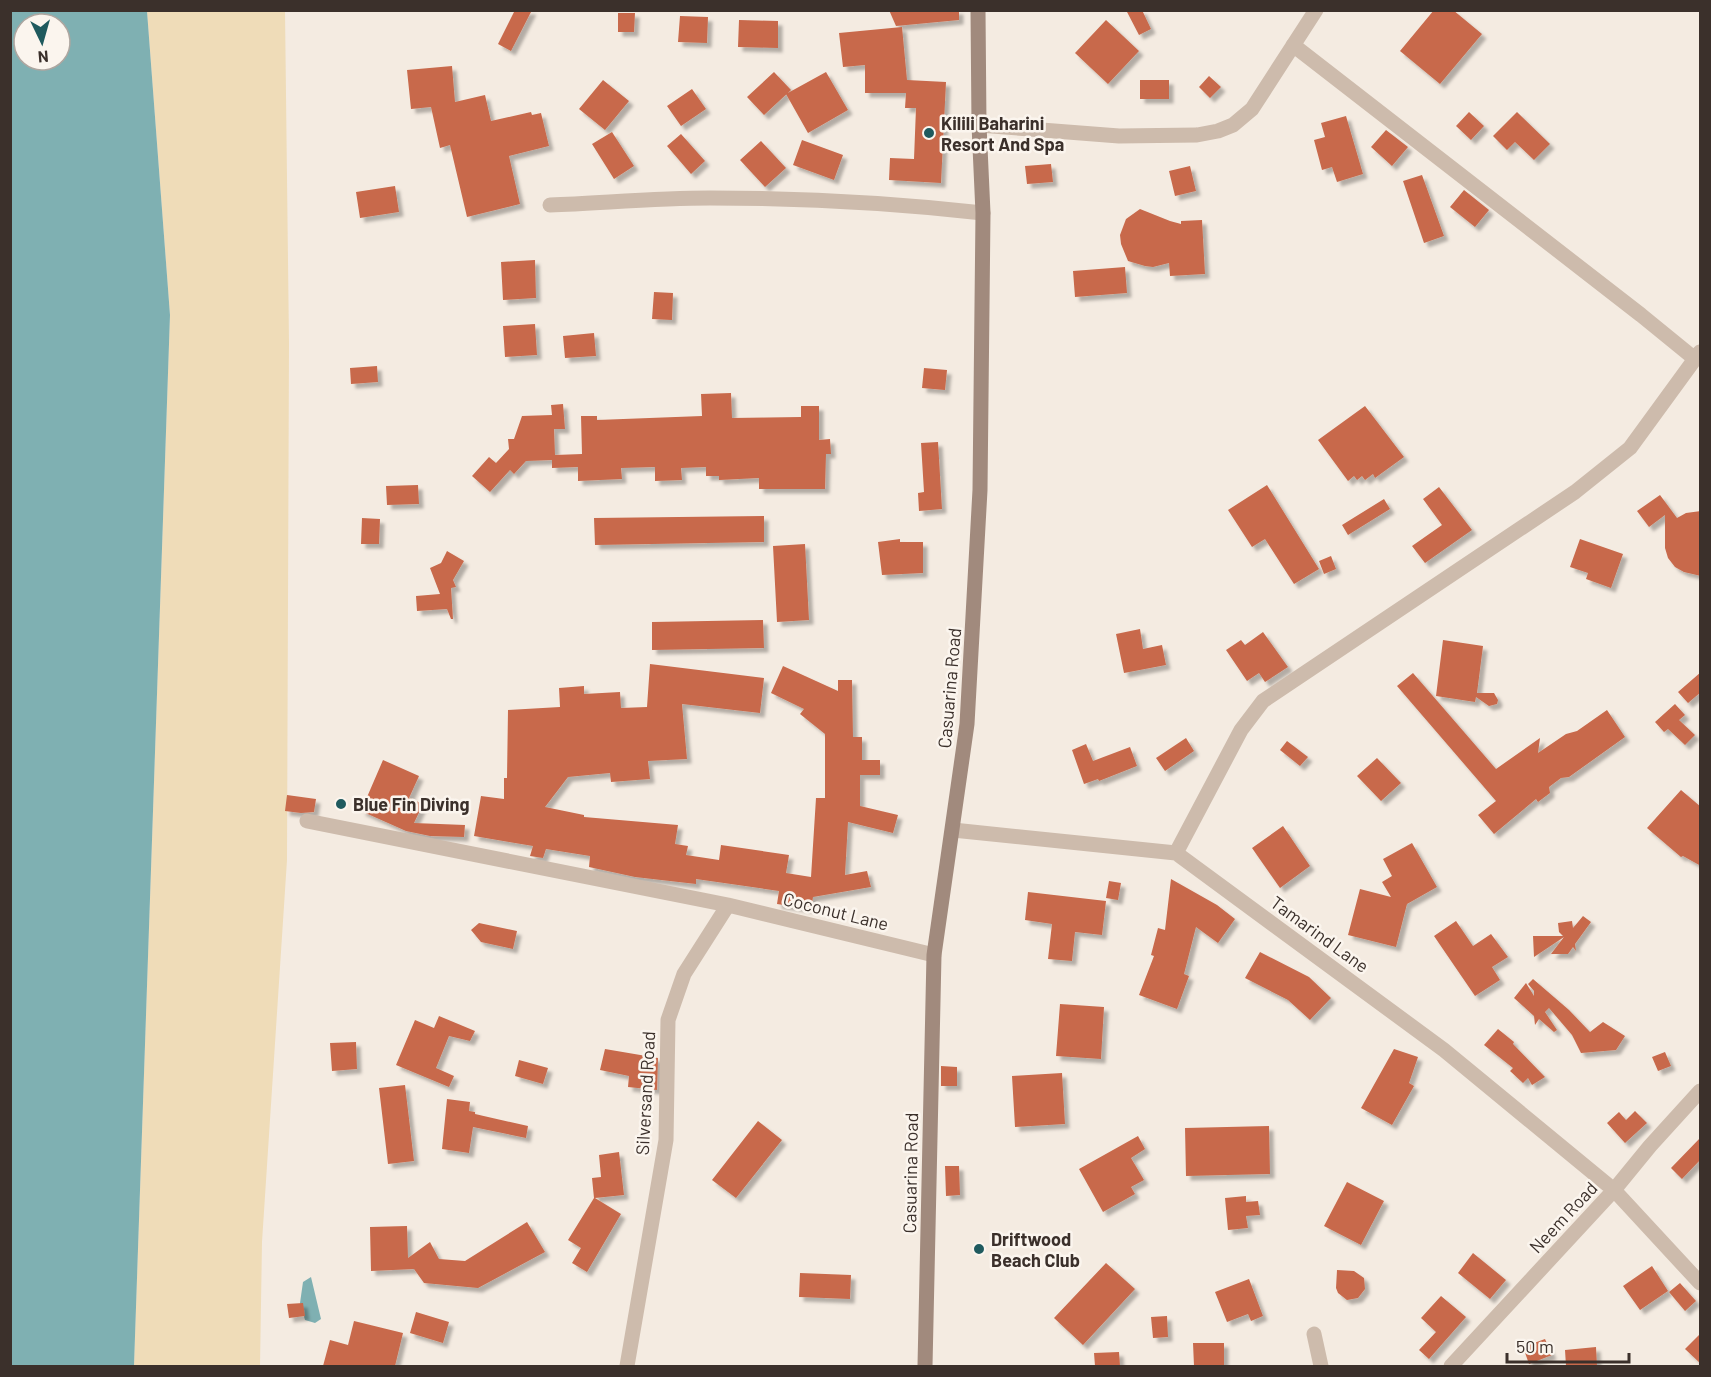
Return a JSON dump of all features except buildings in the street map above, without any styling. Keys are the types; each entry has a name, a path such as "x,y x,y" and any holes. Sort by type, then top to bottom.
{"street":[{"name":"Casuarina Road","path":"925,1366 934,955 967,724 980,490 983,213 979,126 978,10"},
{"path":"979,126 1119,136 1197,135 1218,131 1233,125 1252,110 1316,10"},
{"path":"953,830 1176,853 1241,730 1263,701 1315,664 1575,492 1602,471 1630,448 1698,356 1641,315 1293,45"},
{"path":"550,205 738,198 918,206 983,213"},
{"name":"Coconut Lane","path":"307,821 728,905 934,955"},
{"name":"Tamarind Lane","path":"1176,853 1444,1050 1614,1190 1701,1283"},
{"name":"Silversand Road","path":"627,1366 666,1140 668,1020 684,974 728,905"},
{"name":"Neem Road","path":"1450,1366 1614,1190 1650,1146 1701,1091"},
{"path":"1314,1334 1321,1366"}],"sand":[{"path":"147,11 285,11 289,343 287,860 262,1242 260,1366 134,1366 170,315"}],"water":[{"path":"10,11 147,11 170,315 134,1366 11,1366"},
{"path":"311,1277 321,1319 315,1323 305,1320 300,1303 303,1282"}],"place":[{"name":"Kilili Baharini Resort And Spa","path":"929,133"},
{"name":"Blue Fin Diving","path":"341,804"},
{"name":"Driftwood Beach Club","path":"979,1249"}]}
